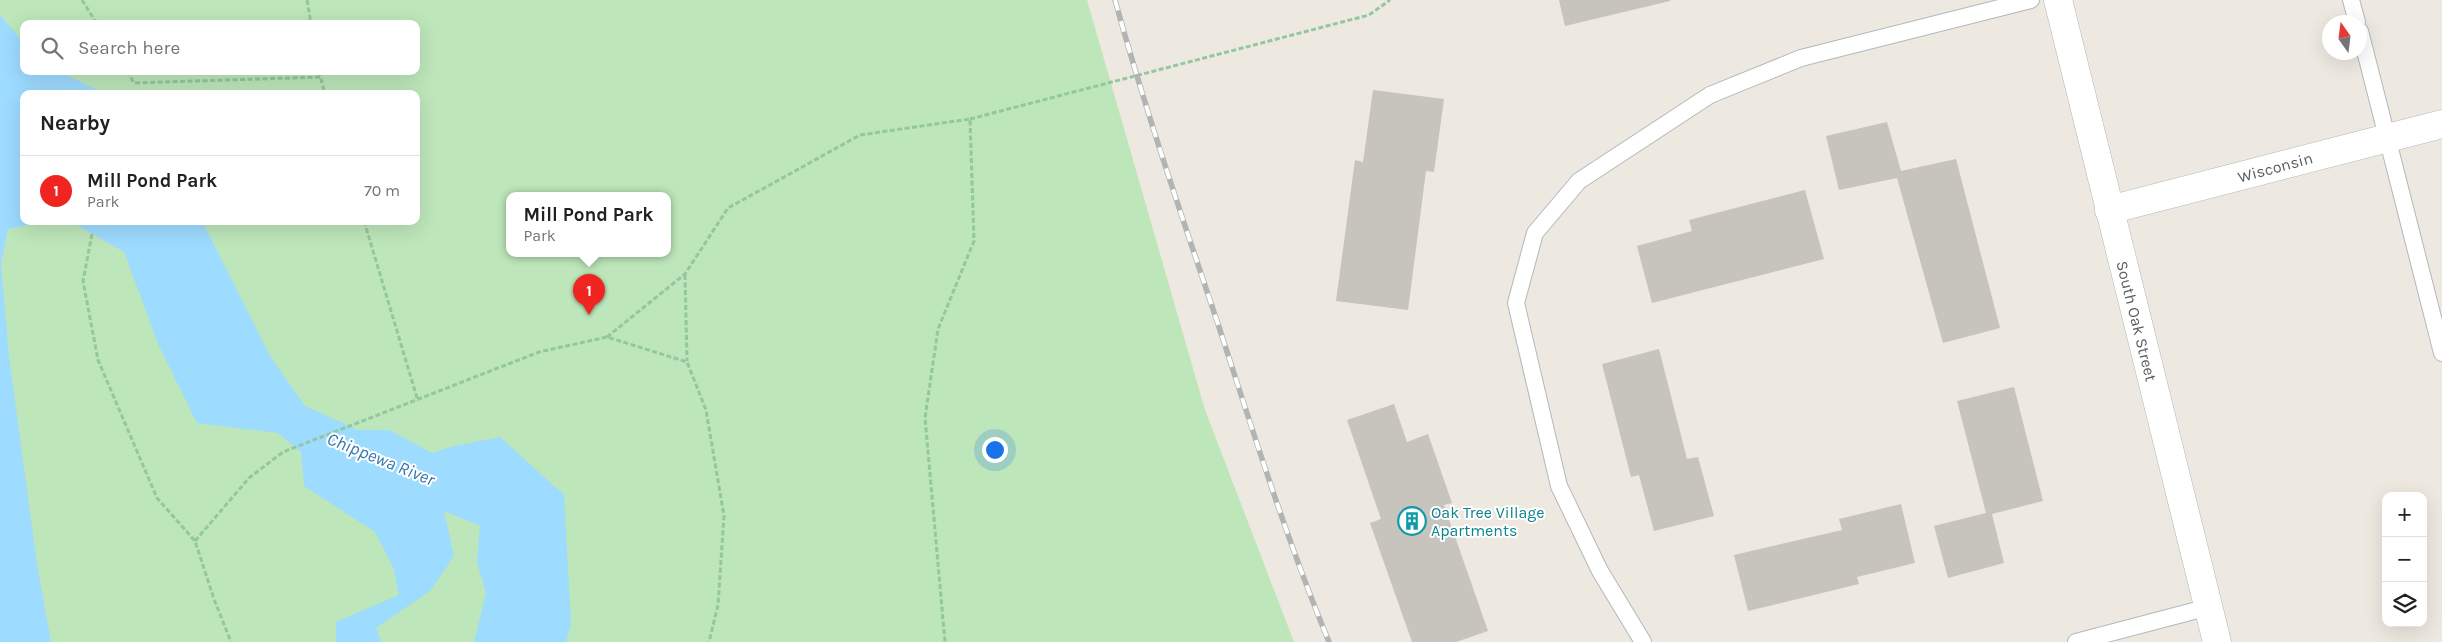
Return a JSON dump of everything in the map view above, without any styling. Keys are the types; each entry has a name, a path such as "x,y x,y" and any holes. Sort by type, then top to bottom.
{"street":[{"name":"South Oak Street","path":"2058,0 2217,642"},
{"name":"Wisconsin","path":"2109,210 2442,124"}],"lane":[{"path":"1643,642 1600,571 1559,486 1516,303 1534,232 1579,181 1710,95 1801,58 2031,0"},
{"path":"2351,0 2355,15"},
{"path":"2367,59 2442,352"},
{"path":"2076,642 2209,607"}],"path":[{"path":"82,0 94,20"},
{"path":"307,0 310,20"},
{"path":"195,541 249,478 283,452 370,416 418,400 539,352 607,337 685,274 728,208 860,135 970,119 1369,15 1390,0"},
{"path":"129,75 134,84 320,77 324,90"},
{"path":"946,642 925,418 938,329 974,241 970,119"},
{"path":"365,225 418,400"},
{"path":"92,234 83,282 98,360 157,498 195,541 214,599 231,642"},
{"path":"685,274 687,362 706,410 724,516 718,605 709,642"},
{"path":"607,337 687,362"}],"green space":[{"path":"0,0 1087,0 1205,410 1294,642 0,642"}],"water":[{"path":"0,15 20,38 20,75 66,75 98,90 20,90 20,225 28,225 8,229 1,264 9,357 37,564 51,642 0,642"},
{"name":"Chippewa River","path":"77,225 204,225 270,356 305,406 358,430 389,430 432,453 450,447 500,437 564,495 571,624 566,642 474,642 486,593 477,562 480,526 444,511 454,556 430,591 376,628 381,642 336,642 336,622 399,595 394,569 375,532 304,486 301,452 278,433 197,423 159,346 124,252"}],"building":[{"path":"1559,0 1670,0 1670,1 1565,26"},
{"path":"1373,90 1444,99 1434,172 1426,171 1408,310 1336,301 1355,160 1363,162"},
{"path":"1887,122 1901,171 1956,159 2000,328 1943,343 1897,178 1839,190 1826,136"},
{"path":"1805,190 1824,259 1652,303 1637,246 1692,231 1689,220"},
{"path":"1659,349 1687,459 1698,457 1714,516 1654,531 1639,475 1631,477 1602,364"},
{"path":"2014,387 2043,501 1992,514 2004,563 1948,578 1934,526 1986,513 1957,401"},
{"name":"Oak Tree Village Apartments","path":"1394,404 1407,442 1428,434 1452,503 1444,505 1488,631 1456,642 1412,642 1370,523 1381,519 1347,420"},
{"path":"1901,504 1915,563 1857,577 1859,584 1748,611 1734,555 1842,530 1839,519"}],"railway":[{"path":"1115,0 1164,163 1257,444 1298,563 1329,642"}],"place":[{"name":"Mill Pond Park","path":"589,315"},
{"name":"Oak Tree Village Apartments","path":"1412,521"}]}
